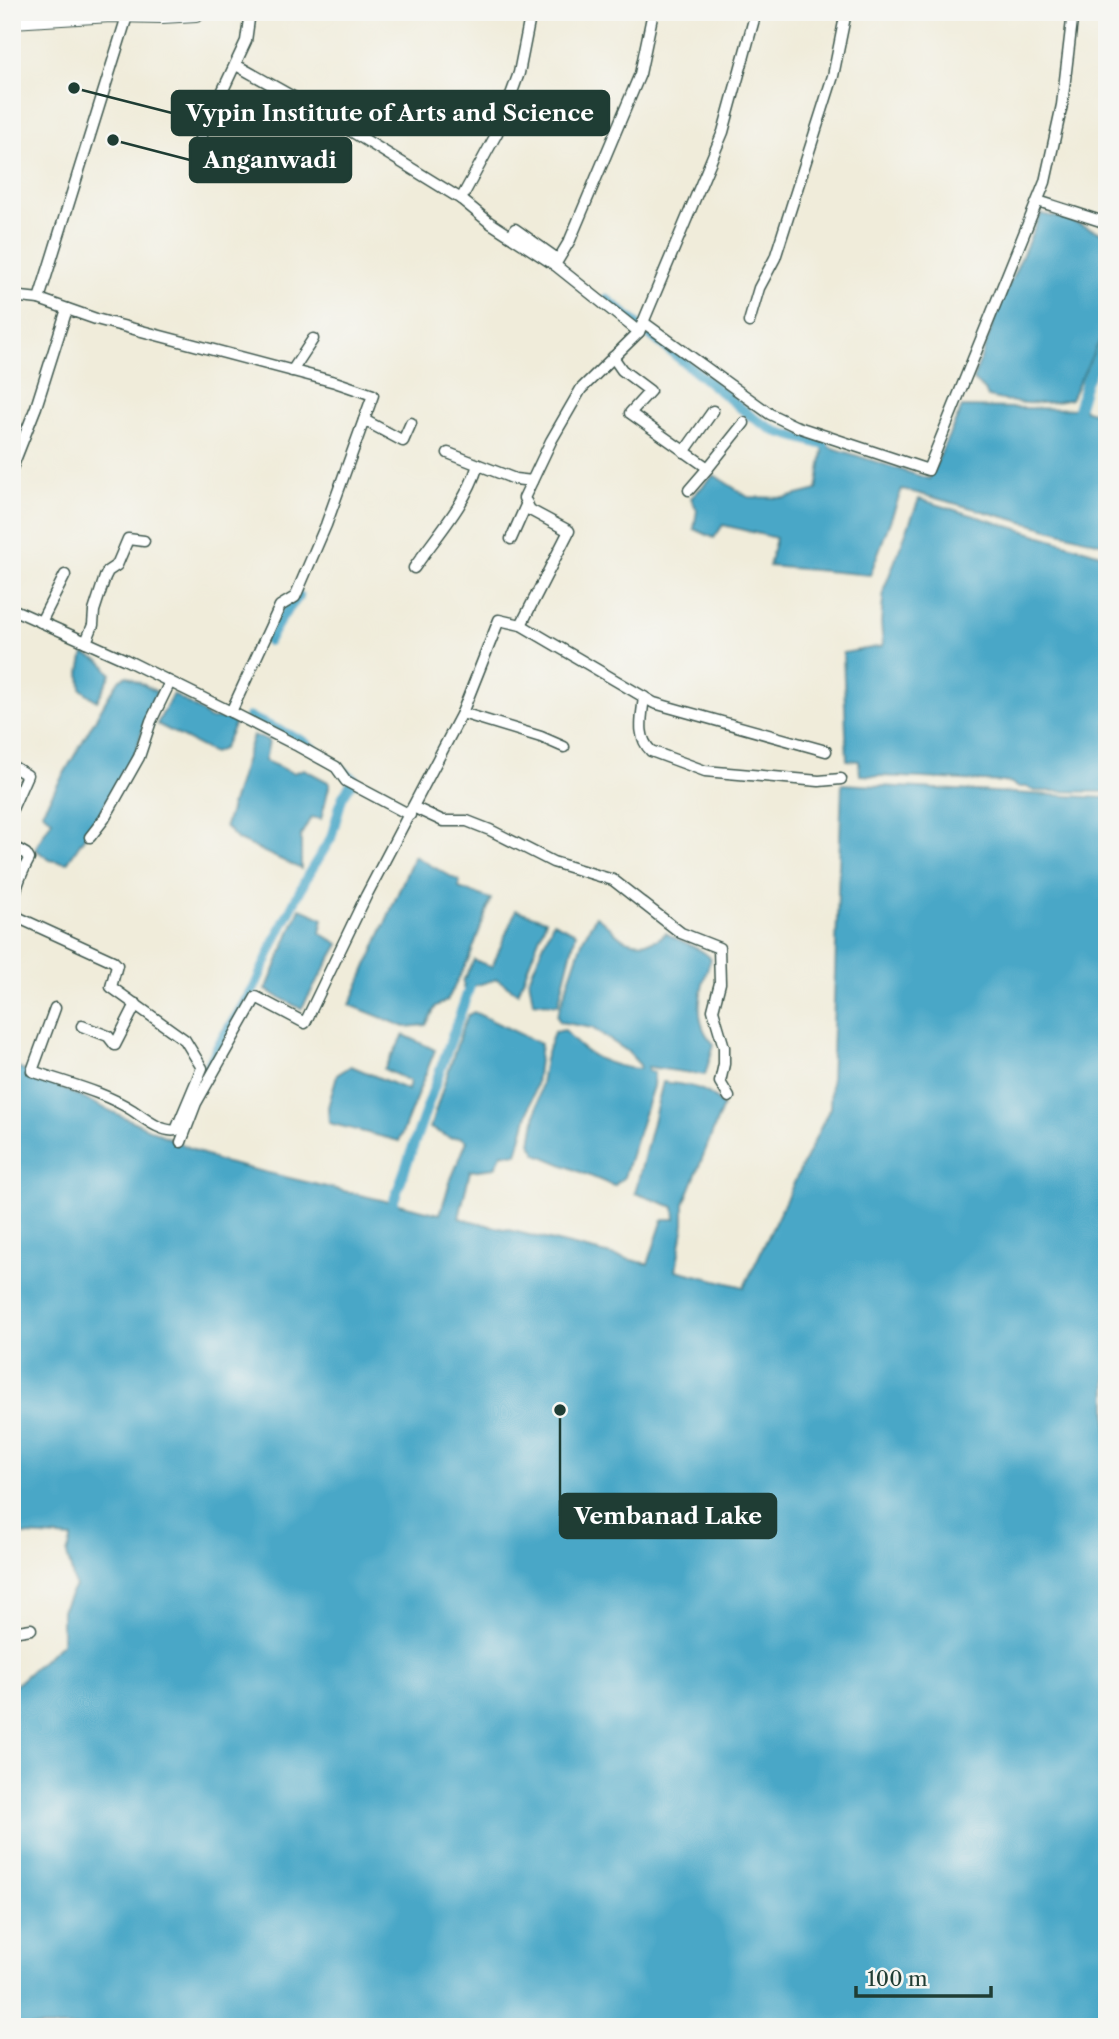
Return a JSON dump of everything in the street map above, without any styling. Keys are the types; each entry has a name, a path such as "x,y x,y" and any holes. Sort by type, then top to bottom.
{"main road":[{"path":"12,19 111,13 196,12"}],"street":[{"path":"196,175 194,154 246,41 250,12"},
{"path":"461,199 497,133 519,73 531,12"},
{"path":"557,262 570,240 640,74 653,12"},
{"path":"521,625 569,531 530,510 524,498 551,440 581,388 641,327 723,132 756,12"},
{"path":"749,322 759,288 775,258 833,76 846,12"},
{"path":"515,229 641,327 770,414 795,426 928,470 1045,183 1062,105 1073,12"},
{"path":"39,299 128,13"},
{"path":"236,65 320,111 461,199 489,222 557,262"},
{"path":"1038,201 1107,223"},
{"path":"12,296 39,299 96,319 373,395 326,526 295,597 280,606 231,712"},
{"path":"12,468 36,407 67,309"},
{"path":"292,371 313,339"},
{"path":"613,357 622,369 650,391 630,413 708,468"},
{"path":"684,452 713,411"},
{"path":"364,420 403,441 411,423"},
{"path":"689,490 744,423"},
{"path":"448,453 515,479 532,481"},
{"path":"414,568 474,480 478,465"},
{"path":"511,539 527,503"},
{"path":"86,642 108,571 117,565 128,538 144,541"},
{"path":"41,622 65,575"},
{"path":"12,609 231,712 335,767 351,784 412,811 443,821 467,821 491,830 553,862 613,880 681,933 719,948 720,983 713,1010 724,1047 720,1082 729,1097"},
{"path":"181,1142 196,1103 256,997 305,1023 366,896 462,713 499,620 521,625 654,703 826,751"},
{"path":"90,837 104,819 139,757 151,721 170,682"},
{"path":"643,697 640,735 651,751 705,771 819,781 841,779"},
{"path":"462,713 541,737 564,747"},
{"path":"12,766 27,775 12,809"},
{"path":"12,846 26,854 29,859 16,891 12,933"},
{"path":"15,915 119,969 111,987 185,1040 202,1068 176,1130 171,1131 150,1122 101,1095 32,1071 55,1008"},
{"path":"82,1026 108,1036 116,1045 136,1004"},
{"path":"194,1053 218,1065"},
{"path":"12,1632 31,1629"},
{"path":"12,1675 12,1682"}],"water":[{"path":"1041,214 1066,219 1107,235 1107,326 1071,399 1030,403 988,397 985,390 973,380 1000,305"},
{"path":"962,407 1083,409 1107,416 1107,545 902,489 870,575 769,566 776,538 723,525 714,538 694,529 697,510 691,498 714,475 748,497 785,498 817,490 824,445 929,479"},
{"path":"919,499 1107,556 1107,792 1035,791 1003,782 860,775 859,761 847,760 843,653 883,646 881,623 884,589"},
{"path":"84,653 103,663 111,674 97,701 81,689 80,672"},
{"path":"127,676 157,692 148,709 137,749 67,863 50,860 35,849 52,820 42,812 108,697 120,679"},
{"path":"173,694 209,719 224,718 235,723 223,749 213,753 157,724"},
{"path":"253,735 269,741 265,761 293,773 304,769 330,783 321,819 311,817 301,835 301,869 238,840 225,826"},
{"path":"842,784 1107,798 1107,2027 12,2027 12,1688 62,1643 62,1610 75,1586 67,1554 72,1538 12,1534 12,1065 218,1161 440,1214 467,1141 460,1137 450,1138 430,1128 462,1029 468,1015 474,1012 541,1044 536,1084 517,1154 502,1153 495,1168 470,1171 459,1218 648,1264 663,1219 675,1219 674,1207 635,1193 663,1082 688,1086 710,1094 723,1106 684,1204 684,1224 676,1270 744,1287 830,1108"},
{"path":"414,856 459,881 459,888 491,899 470,956 447,1001 436,1006 426,1025 405,1027 350,1005"},
{"path":"300,908 323,919 320,933 339,944 301,1009 266,990"},
{"path":"516,910 546,920 518,993 497,979 464,989 463,981 474,960 492,967"},
{"path":"596,916 624,939 638,943 653,941 666,933 702,951 711,959 700,1004 702,1025 714,1044 705,1075 648,1067 648,1071 654,1073 653,1086 624,1177 614,1186 537,1154 531,1144 545,1059 554,1032 565,1030 588,1053 607,1062 639,1069 640,1065 627,1051 592,1028 560,1022 557,1016 583,939"},
{"path":"553,922 576,933 558,1005 533,1002 529,979"},
{"path":"404,1035 435,1050 399,1141 329,1123 328,1107 337,1075 351,1066 408,1090 410,1081 384,1069"}],"waterway":[{"path":"606,299 752,417 775,431 824,445"},
{"path":"1077,413 1086,382 1107,338"},
{"path":"268,641 299,596"},
{"path":"249,717 301,740 322,755"},
{"path":"202,1079 219,1044 254,988 308,875 331,838 342,798 354,779 337,766"},
{"path":"393,1203 470,986"}],"place":[{"name":"Vypin Institute of Arts and Science","path":"74,88"},
{"name":"Anganwadi","path":"113,140"},
{"name":"Vembanad Lake","path":"560,1410"}]}
